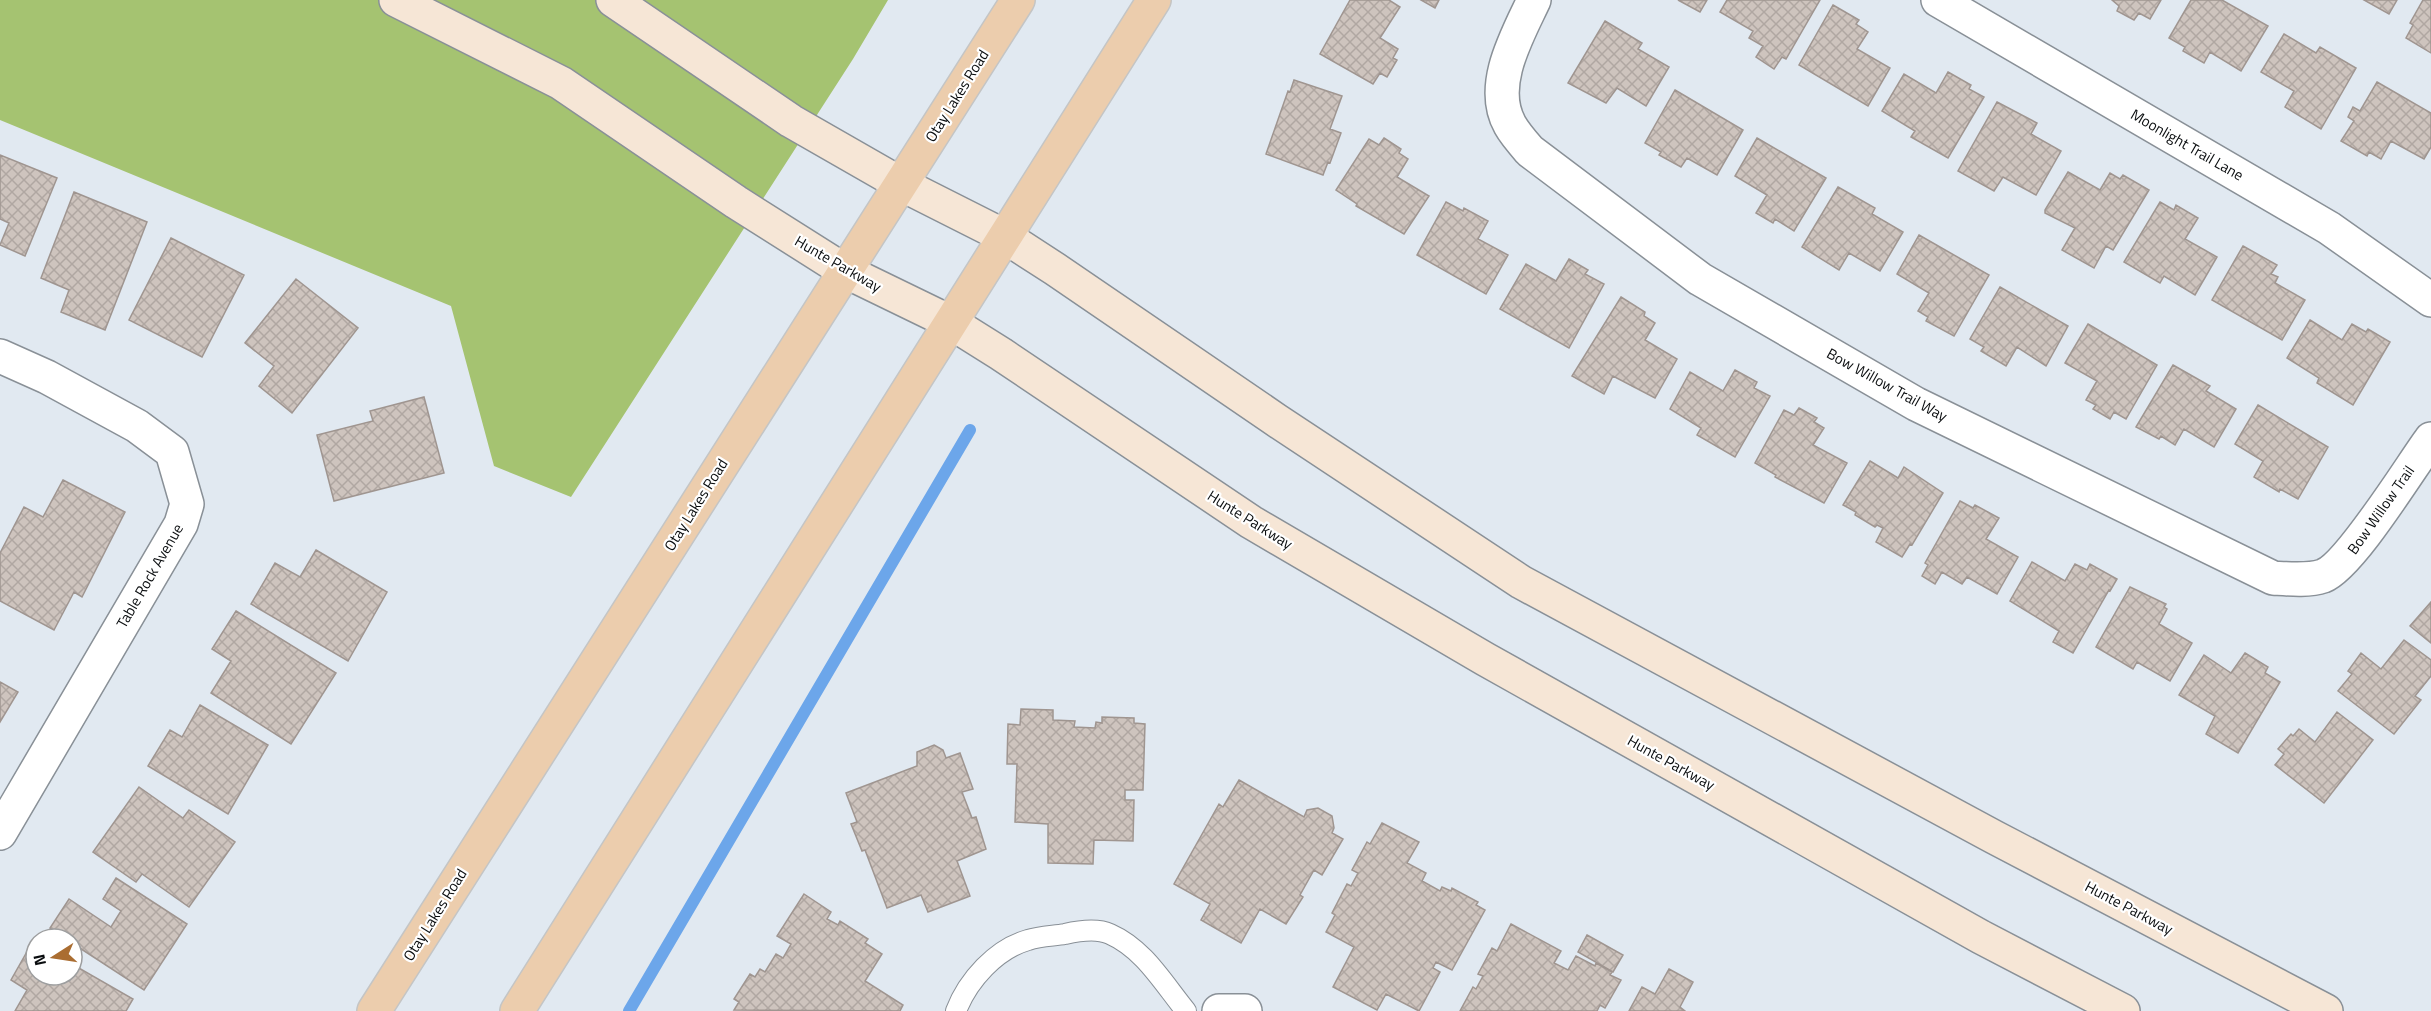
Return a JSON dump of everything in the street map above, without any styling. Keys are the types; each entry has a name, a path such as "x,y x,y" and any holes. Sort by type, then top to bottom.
{"main road":[{"name":"Hunte Parkway","path":"396,0 561,83 736,202 845,271 950,322 1015,362 1251,522 1496,665 1981,937 2123,1011"},
{"name":"Hunte Parkway","path":"613,0 791,121 901,184 1004,236 1521,582 1994,837 2326,1011"},
{"name":"Otay Lakes Road","path":"374,1011 1018,0"},
{"path":"517,1011 1154,0"}],"street":[{"name":"Bow Willow Trail Way","path":"1534,0 1515,40 1505,73 1502,103 1510,125 1530,151 1700,279 1916,404 2273,578 2301,579 2324,575"},
{"name":"Moonlight Trail Lane","path":"1938,0 2329,228 2431,300"},
{"name":"Table Rock Avenue","path":"0,356 137,426 172,452 187,504 181,524 0,833"},
{"name":"Bow Willow Trail","path":"2324,575 2348,557 2431,439"},
{"path":"1219,1011 1245,1011"}],"lane":[{"path":"956,1011 961,997 980,971 1010,947 1028,940 1080,931 1108,933 1138,951 1186,1011"}],"green space":[{"path":"0,0 888,0 853,59 571,497 494,466 451,306 0,120"}],"building":[{"path":"1350,0 1389,0 1400,7 1380,38 1398,49 1393,58 1397,60 1387,77 1380,73 1373,84 1320,54"},
{"path":"1421,0 1439,0 1435,8"},
{"path":"1678,0 1707,0 1700,12"},
{"path":"1727,0 1820,0 1786,59 1782,57 1774,69 1756,57 1763,46 1749,38 1753,31 1720,12"},
{"path":"2112,0 2161,0 2150,19 2139,13 2134,20 2117,11 2119,6"},
{"path":"2191,0 2222,0 2268,26 2241,71 2210,52 2204,63 2183,51 2185,47 2169,38"},
{"path":"2364,0 2397,0 2389,14"},
{"path":"2423,0 2431,0 2431,53 2406,38 2413,25 2410,23"},
{"path":"1833,5 1859,20 1856,24 1868,32 1857,49 1890,68 1868,106 1799,65"},
{"path":"1605,21 1642,43 1638,49 1669,67 1646,106 1617,88 1606,103 1568,83"},
{"path":"2284,34 2316,53 2320,47 2356,68 2321,129 2285,107 2294,91 2261,72"},
{"path":"1948,72 1971,85 1969,89 1984,97 1948,158 1911,137 1915,131 1882,111 1904,74 1936,93"},
{"path":"1294,80 1342,96 1330,129 1341,133 1323,175 1266,154"},
{"path":"2377,82 2431,113 2431,147 2424,159 2391,141 2381,159 2369,152 2367,156 2341,141 2354,121 2348,117 2353,107 2360,111"},
{"path":"1675,90 1743,130 1717,175 1687,158 1681,167 1659,155 1661,152 1645,143"},
{"path":"1997,102 2037,123 2031,134 2061,151 2036,195 2003,177 1994,191 1958,171"},
{"path":"1384,138 1401,149 1399,153 1408,159 1397,177 1429,196 1404,234 1356,206 1357,204 1336,190 1369,139 1379,145"},
{"path":"1757,138 1826,178 1794,231 1775,219 1773,223 1756,213 1767,195 1735,176"},
{"path":"0,155 57,178 25,256 0,245 9,223 0,219"},
{"path":"2068,172 2100,190 2110,173 2120,179 2123,175 2149,190 2113,250 2106,246 2094,268 2062,250 2075,228 2045,213"},
{"path":"1838,187 1875,208 1872,214 1903,232 1880,271 1849,253 1839,270 1802,247"},
{"path":"74,192 147,222 105,330 61,312 69,290 41,278"},
{"path":"1446,202 1463,211 1464,208 1488,221 1478,239 1508,255 1486,294 1417,255"},
{"path":"2160,202 2174,210 2176,205 2198,218 2185,239 2217,257 2195,295 2164,276 2160,283 2124,262"},
{"path":"1919,235 1989,275 1954,336 1926,321 1928,317 1918,311 1929,293 1897,274"},
{"path":"171,238 244,275 202,357 129,320"},
{"path":"2243,246 2277,265 2271,274 2278,277 2275,283 2305,300 2282,340 2212,300"},
{"path":"1569,259 1588,270 1585,274 1604,284 1569,348 1500,309 1526,264 1556,281"},
{"path":"296,279 358,328 292,413 259,386 274,366 245,343"},
{"path":"2000,287 2068,326 2046,366 2017,347 2006,366 1981,351 1984,347 1970,339"},
{"path":"1621,297 1645,312 1644,316 1655,323 1645,340 1677,359 1655,398 1613,376 1604,394 1572,376"},
{"path":"2310,320 2342,340 2352,324 2366,332 2368,329 2390,342 2353,405 2317,383 2319,378 2287,358"},
{"path":"2088,324 2157,365 2126,419 2114,412 2110,419 2093,409 2096,405 2086,400 2097,381 2065,363"},
{"path":"2173,365 2210,386 2206,391 2236,409 2214,447 2184,429 2175,445 2161,436 2159,439 2136,427"},
{"path":"1735,370 1757,382 1754,388 1770,396 1735,457 1697,435 1701,428 1670,409 1690,372 1723,391"},
{"path":"424,397 444,473 334,501 317,435 373,421 370,411"},
{"path":"2258,405 2328,447 2298,499 2280,489 2279,492 2254,477 2263,461 2235,444"},
{"path":"1799,408 1817,418 1814,422 1824,428 1813,445 1847,463 1824,503 1775,477 1776,475 1755,463 1784,410 1794,415"},
{"path":"1870,461 1898,478 1904,467 1943,493 1912,545 1910,544 1902,557 1876,542 1883,528 1877,525 1875,527 1843,505"},
{"path":"63,480 125,512 82,597 74,592 54,630 0,601 0,553 24,507 43,517"},
{"path":"1960,501 1973,508 1975,505 1999,518 1986,539 2018,557 1997,594 1967,577 1962,584 1942,572 1935,584 1922,576 1928,565 1925,563"},
{"path":"316,550 387,592 348,661 251,604 275,563 300,577"},
{"path":"2032,562 2065,581 2075,564 2087,570 2090,564 2117,579 2073,653 2053,642 2059,631 2010,601"},
{"path":"2130,587 2166,604 2164,607 2167,609 2159,624 2192,643 2170,681 2137,662 2133,669 2096,647"},
{"path":"2431,602 2431,643 2410,626"},
{"path":"236,611 336,673 291,744 211,693 231,661 212,649"},
{"path":"2404,640 2431,660 2431,676 2415,696 2421,700 2394,734 2338,691 2352,674 2348,671 2361,653 2381,669"},
{"path":"2245,653 2268,667 2265,673 2280,682 2238,753 2206,734 2215,716 2179,695 2204,655 2231,673"},
{"path":"0,682 18,692 0,722"},
{"path":"200,705 268,745 228,814 148,766 170,730 182,737"},
{"path":"1021,709 1053,710 1053,720 1075,721 1074,727 1095,728 1096,722 1102,723 1102,717 1134,718 1134,723 1145,724 1143,790 1125,790 1125,800 1134,800 1133,841 1094,840 1093,864 1048,863 1048,824 1015,822 1017,764 1007,764 1008,724 1020,725"},
{"path":"2337,712 2373,740 2324,803 2275,765 2284,754 2278,749 2291,734 2293,736 2299,729 2315,742"},
{"path":"934,745 943,750 946,758 960,753 973,789 962,792 972,818 976,817 986,849 957,861 970,896 928,912 921,895 887,908 865,850 862,851 851,824 857,822 846,793 917,766 917,752"},
{"path":"1239,780 1304,817 1307,810 1318,808 1332,816 1334,828 1332,833 1343,839 1322,875 1314,870 1300,895 1303,897 1286,924 1260,909 1241,943 1201,920 1210,904 1174,884 1219,804 1223,807"},
{"path":"139,787 183,818 189,810 235,842 189,907 142,874 136,882 93,852"},
{"path":"1382,823 1419,842 1407,863 1426,873 1422,881 1440,891 1442,887 1451,891 1452,888 1478,902 1476,905 1485,910 1452,970 1436,962 1433,968 1440,972 1419,1011 1386,994 1377,1010 1333,987 1354,947 1326,932 1335,915 1332,913 1347,884 1351,886 1358,873 1352,870 1367,842 1370,844"},
{"path":"116,878 187,924 144,990 84,951 84,927 51,927 69,899 111,927 121,911 103,899"},
{"path":"804,894 831,912 827,919 838,925 840,921 868,939 865,943 882,954 865,981 903,1005 900,1011 734,1010 739,1002 734,999 750,974 755,977 760,969 765,972 776,954 783,958 791,944 777,936"},
{"path":"1511,924 1561,951 1554,963 1568,970 1576,956 1595,966 1596,963 1612,972 1610,975 1621,980 1605,1008 1600,1005 1597,1011 1460,1011 1473,987 1476,989 1483,976 1478,974 1492,948 1497,951"},
{"path":"1587,935 1623,955 1613,972 1578,952"},
{"path":"24,957 24,987 84,987 84,971 133,999 126,1011 15,1011 27,990 11,980"},
{"path":"1669,969 1693,982 1680,1007 1685,1011 1629,1011 1642,987 1655,994"}],"waterway":[{"path":"629,1011 970,430"}]}
